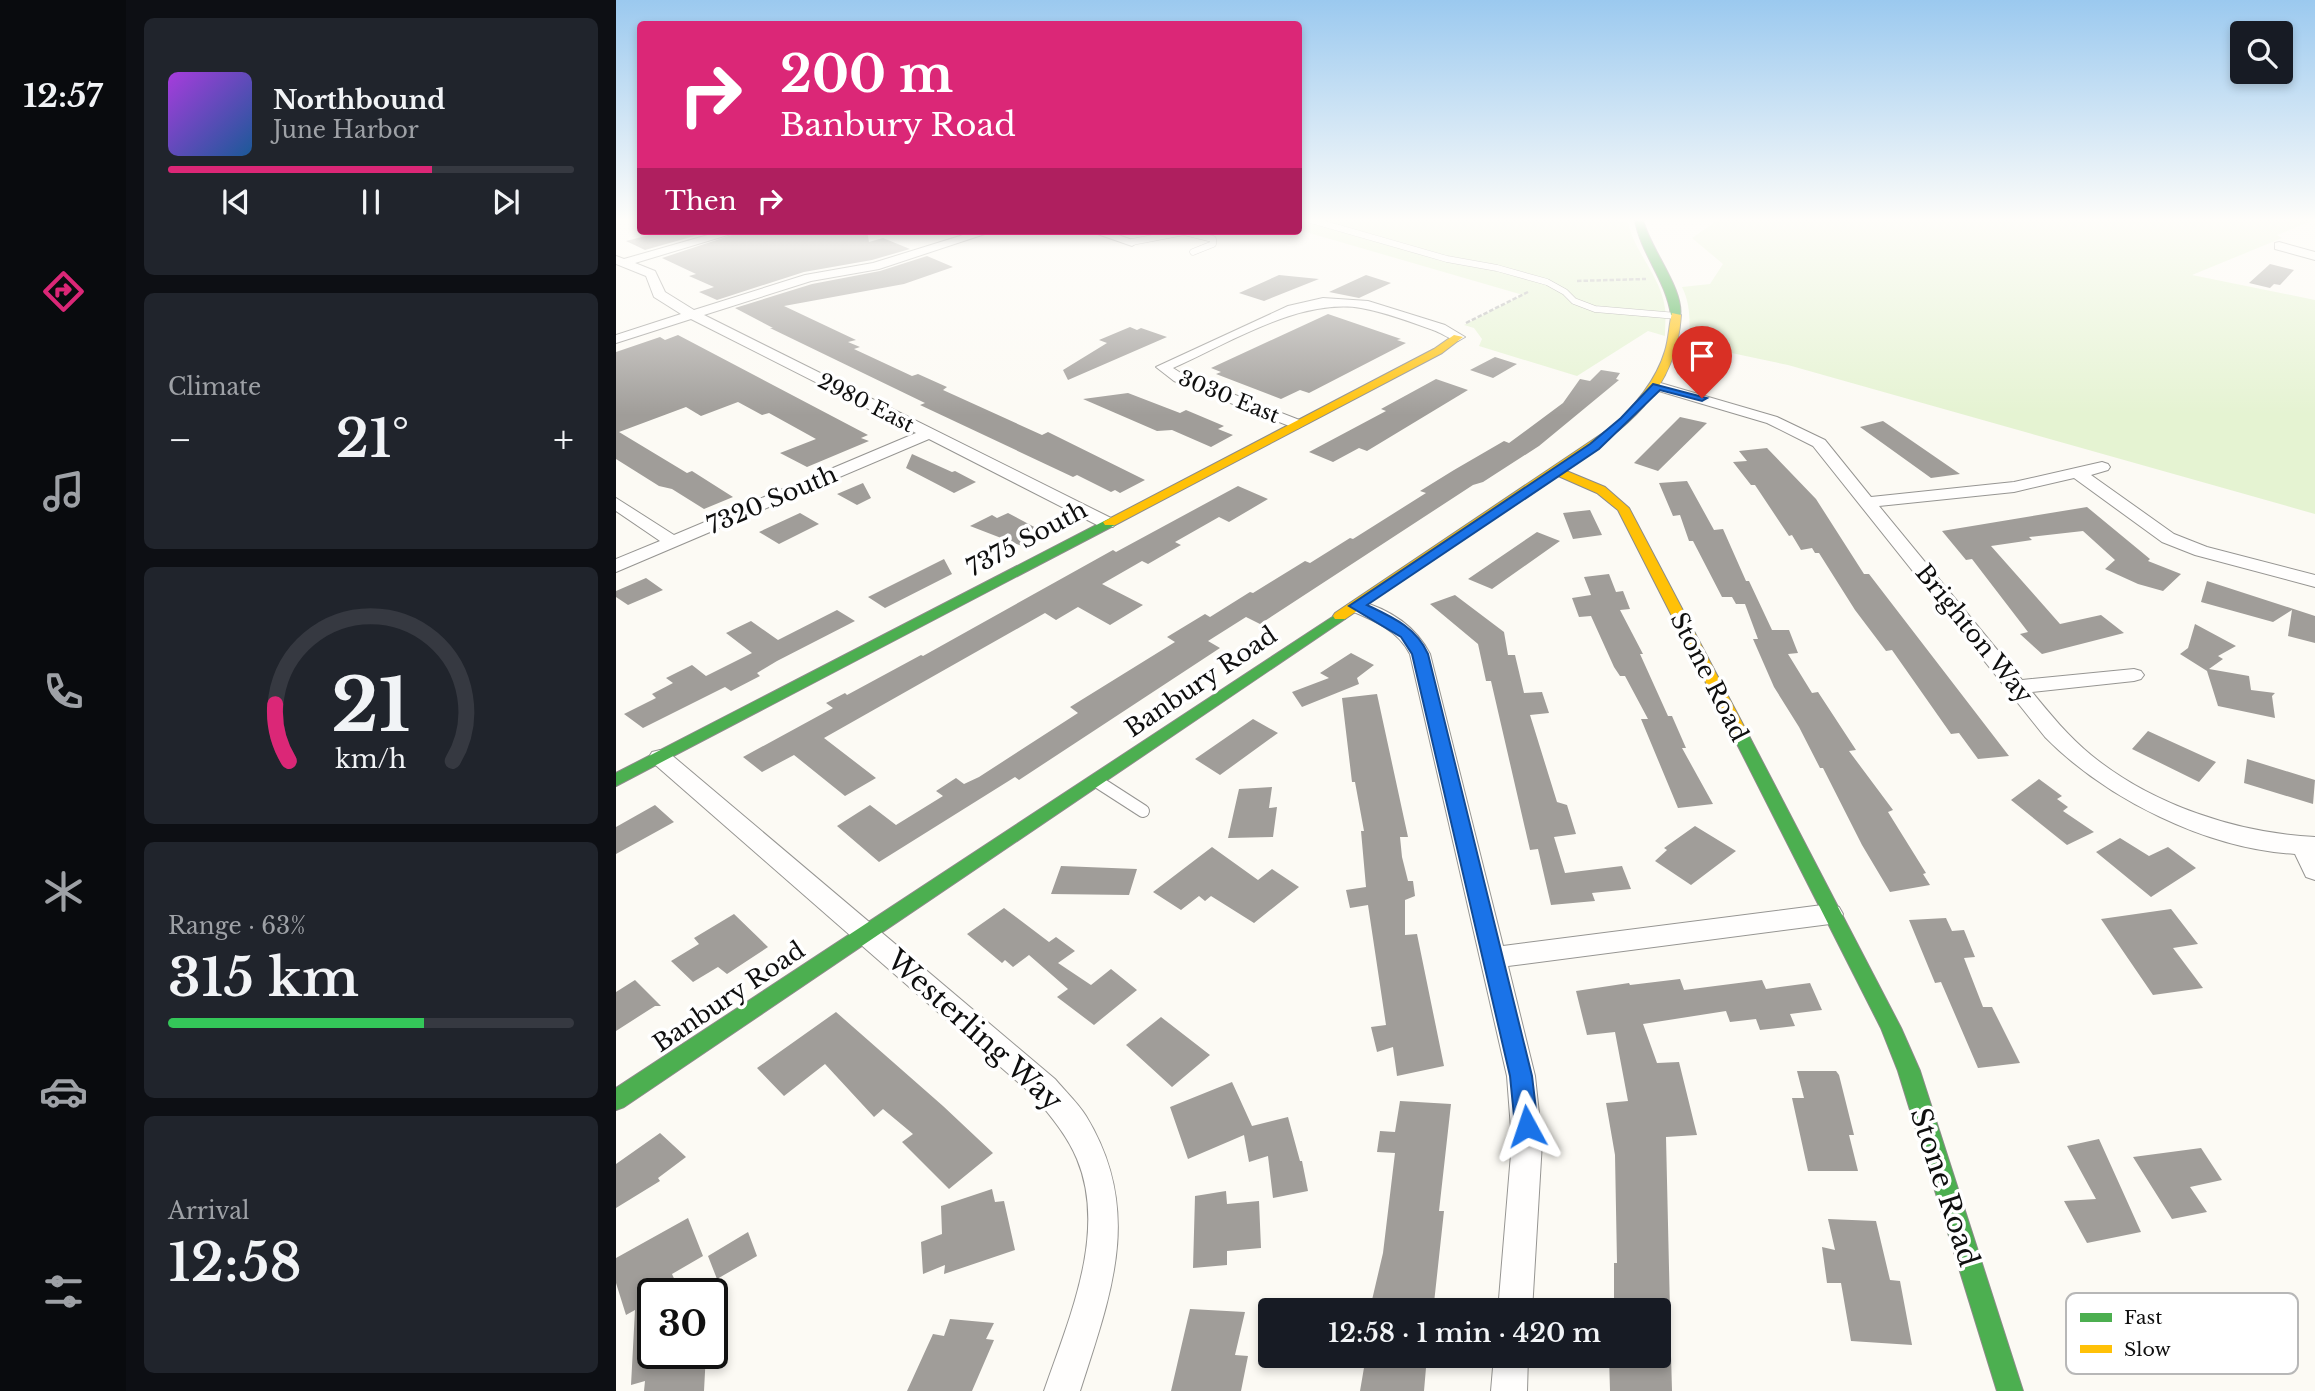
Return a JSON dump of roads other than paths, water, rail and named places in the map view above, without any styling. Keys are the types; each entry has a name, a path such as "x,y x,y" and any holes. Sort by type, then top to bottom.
{"street":[{"name":"2980 East","path":"655,285 659,294 693,315 1107,523"},
{"path":"616,339 787,285"},
{"name":"Banbury Road","path":"616,1100 1594,446 1625,420 1657,386 1674,346 1677,316 1673,294 1668,285"},
{"name":"3030 East","path":"1297,424 1179,378 1163,367 1293,309 1323,302 1363,304 1440,328 1458,337"},
{"name":"7375 South","path":"616,780 1438,351 1458,337"},
{"name":"Brighton Way","path":"1657,386 1772,420 1805,434 1829,453 2053,732 2088,764 2136,795 2190,819 2246,836 2309,846"},
{"name":"7320 South","path":"616,566 928,434"},
{"path":"1868,502 1984,491 2079,474 2102,467"},
{"name":"Stone Road","path":"1557,471 1596,486 1612,496 1623,508 1891,1028 1909,1071 2010,1391"},
{"path":"2079,474 2168,538 2201,551 2315,581"},
{"path":"616,503 673,542"},
{"path":"1356,606 1407,633 1416,643 1420,654 1521,1076 1527,1142 1515,1298"},
{"path":"2018,687 2134,675"},
{"name":"Westerling Way","path":"660,757 1045,1088 1064,1107 1084,1136 1097,1170 1104,1207 1104,1248 1093,1296 1062,1391"},
{"path":"2309,846 2315,871"},
{"path":"1493,958 1830,914"},
{"path":"1509,1391 1510,1368"}],"lane":[{"path":"1552,285 1574,301 1595,309 1677,316"},
{"path":"1096,780 1143,811"}]}
